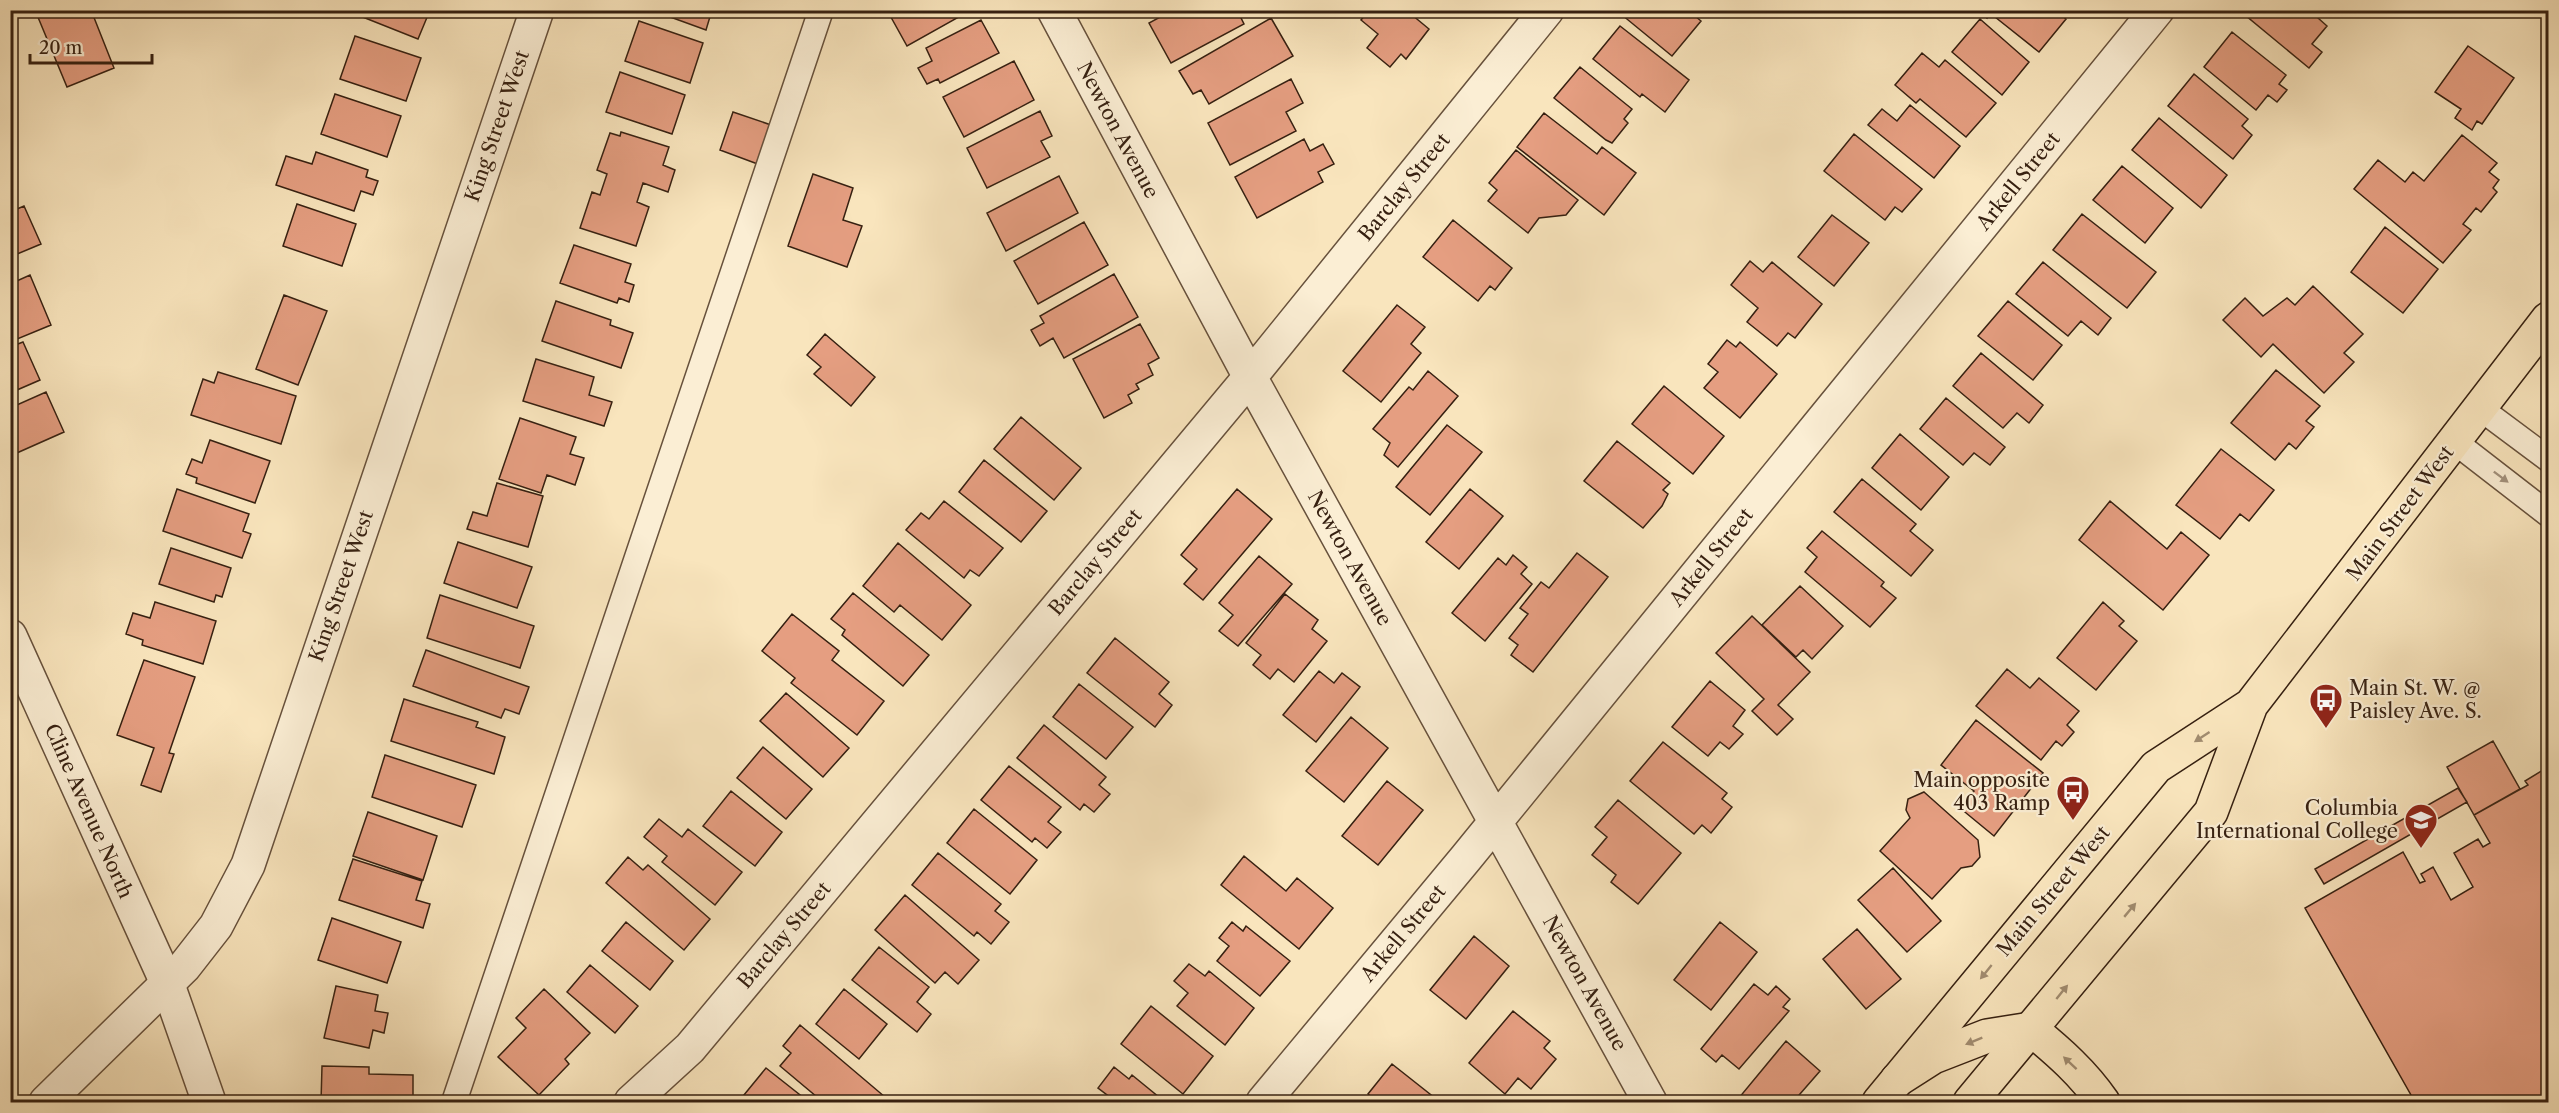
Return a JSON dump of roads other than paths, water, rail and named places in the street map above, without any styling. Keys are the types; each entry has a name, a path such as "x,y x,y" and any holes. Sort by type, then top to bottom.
{"main road":[{"name":"Main Street West","path":"1970,1102 2211,812 2251,705 2548,319"},
{"name":"Main Street West","path":"1888,1091 2156,767 2251,705"},
{"path":"1888,1091 1933,1057 1987,1035 2031,1029 2070,1061 2087,1079 2103,1102"}],"street":[{"name":"King Street West","path":"46,1102 168,985 216,926 248,865 537,10"},
{"name":"Newton Avenue","path":"1054,10 1250,377 1650,1102"},
{"name":"Barclay Street","path":"631,1102 690,1048 1250,377 1547,10"},
{"name":"Arkell Street","path":"1263,1102 1496,821 2157,10"},
{"name":"Cline Avenue North","path":"10,636 168,985 209,1102"}],"lane":[{"path":"454,1102 821,10"},
{"path":"2481,409 2548,459"},
{"path":"2455,442 2548,514"}],"place":[{"name":"Main St. W. @ Paisley Ave. S.","path":"2326,729"},
{"name":"Main opposite 403 Ramp","path":"2073,821"},
{"name":"Columbia International College","path":"2421,849"}]}
